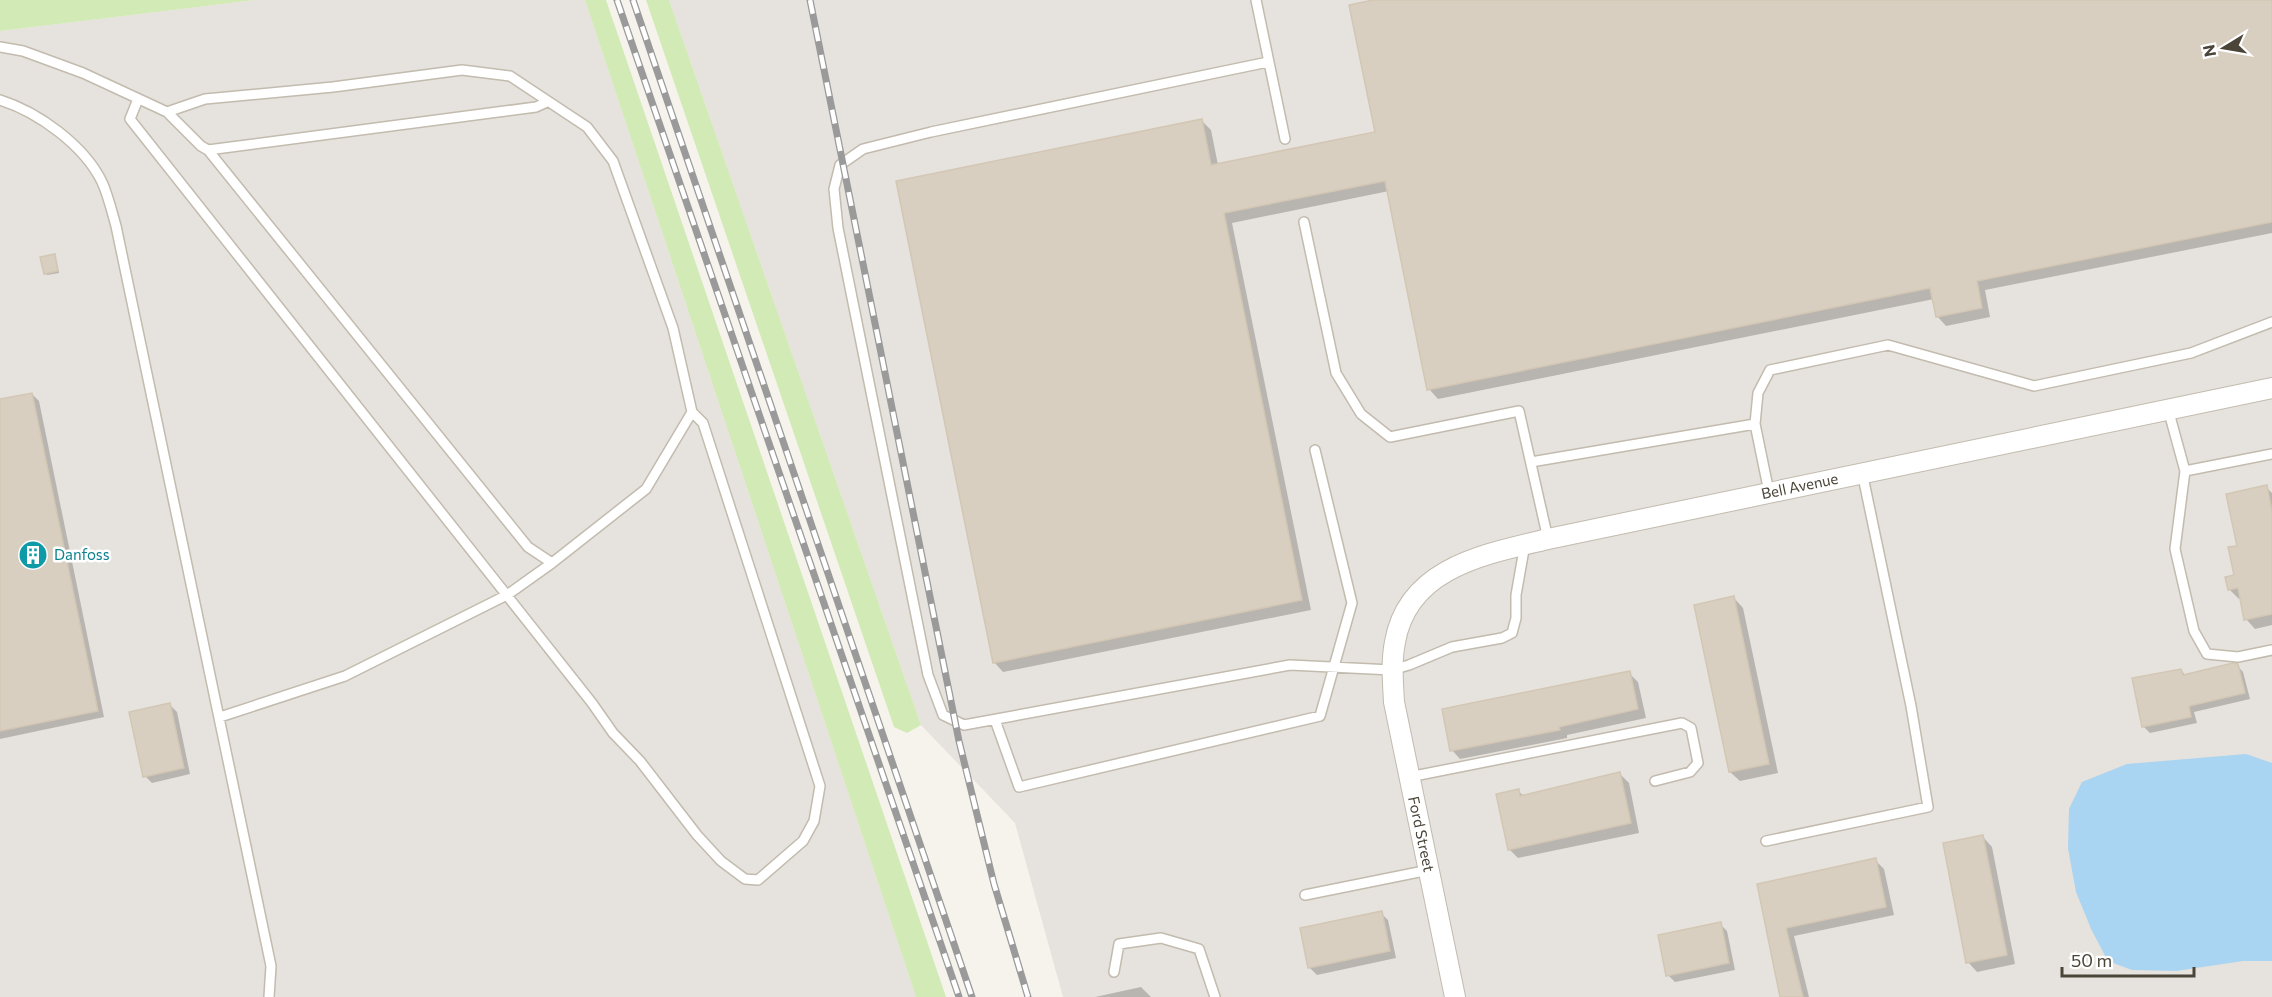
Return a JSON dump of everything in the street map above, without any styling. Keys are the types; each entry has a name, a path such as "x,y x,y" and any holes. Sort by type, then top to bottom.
{"street":[{"name":"Bell Avenue","path":"1392,670 1395,642 1401,621 1412,602 1427,584 1451,568 1479,556 1525,544 1862,472 2272,388"},
{"name":"Ford Street","path":"1392,670 1394,702 1455,997"}],"lane":[{"path":"1256,0 1285,139"},
{"path":"0,47 23,51 83,73 167,112 201,146 208,150 528,547 552,563"},
{"path":"1268,62 931,132 863,149 840,165 834,189 838,228 928,675 944,715 964,725 1290,665 1392,670 1452,647 1502,638 1512,633 1516,618 1516,595 1525,544"},
{"path":"138,99 130,119 592,703 612,733 640,761 697,835 721,861 745,879 758,880 803,841 814,821 820,786 703,423 692,412 672,328 613,161 587,127 510,76 462,70 333,87 205,99 167,112"},
{"path":"0,100 19,106 57,130 82,154 102,181 116,226 134,302 156,421 271,966 269,997"},
{"path":"208,150 536,107 547,102"},
{"path":"1304,222 1336,373 1361,414 1390,437 1519,411 1548,539"},
{"path":"1768,492 1755,424 1758,393 1770,370 1888,345 2034,386 2191,353 2272,322"},
{"path":"2168,410 2185,471 2175,549 2194,631 2206,654 2238,657 2272,650"},
{"path":"220,717 345,676 507,595 552,563 646,489 692,412"},
{"path":"1531,462 1755,424"},
{"path":"995,720 1019,787 1320,716 1352,603 1315,450"},
{"path":"2185,471 2272,454"},
{"path":"1766,841 1928,807 1911,706 1862,472"},
{"path":"1409,777 1682,723 1691,728 1698,763 1690,772 1655,781"},
{"path":"1305,895 1429,870"},
{"path":"1113,972 1119,944 1161,938 1198,950 1215,997"}],"shaded area":[{"path":"255,0 585,0 916,997 0,997 0,31"},
{"path":"669,0 2272,0 2272,997 1063,997 1015,823 921,725"}],"green space":[{"path":"0,0 255,0 0,31"},
{"path":"585,0 606,0 946,997 916,997"},
{"path":"646,0 669,0 921,725 907,733 894,727"}],"water":[{"path":"2246,754 2272,763 2272,961 2243,961 2176,971 2132,970 2108,961 2092,931 2076,892 2068,848 2069,809 2082,782 2127,764"}],"building":[{"path":"1373,0 2272,0 2272,222 1977,281 1982,308 1936,317 1930,288 1427,390 1385,181 1224,213 1302,600 993,663 896,181 1202,119 1211,165 1375,132 1349,5"},
{"path":"55,254 58,271 44,274 40,257"},
{"name":"Danfoss","path":"32,393 98,711 0,731 0,399"},
{"path":"2267,485 2272,511 2272,614 2244,620 2238,588 2228,590 2225,577 2234,575 2228,547 2237,546 2226,494"},
{"path":"1734,596 1769,764 1729,772 1694,605"},
{"path":"2233,663 2238,664 2245,693 2189,706 2191,717 2142,727 2132,678 2181,669 2183,675"},
{"path":"1630,671 1638,709 1559,727 1560,730 1450,751 1442,709"},
{"path":"170,703 184,768 143,777 129,712"},
{"path":"1620,772 1631,823 1508,850 1496,794 1519,789 1520,796"},
{"path":"1983,835 2007,955 1966,963 1943,843"},
{"path":"1876,858 1886,907 1786,928 1803,997 1780,997 1757,884"},
{"path":"1382,911 1390,951 1308,968 1300,928"},
{"path":"1721,922 1729,963 1666,976 1658,935"}],"railway":[{"path":"617,0 959,997"},
{"path":"633,0 972,997"},
{"path":"810,0 959,741 994,884 1028,997"}],"place":[{"name":"Danfoss","path":"33,555"}]}
